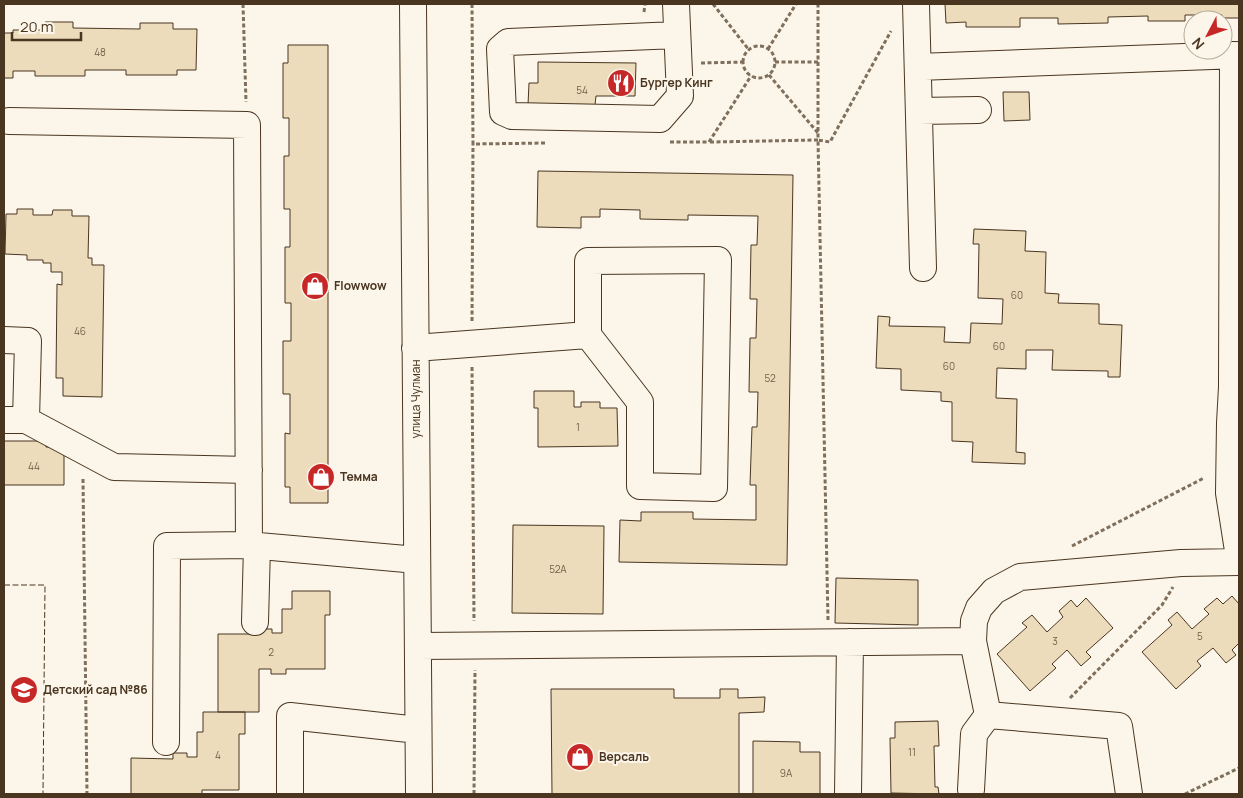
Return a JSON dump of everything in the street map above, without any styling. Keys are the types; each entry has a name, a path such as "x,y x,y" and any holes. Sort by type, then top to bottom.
{"street":[{"name":"улица Чулман","path":"413,4 419,794"},
{"path":"676,4 680,96 660,119 512,116 503,112 500,49 508,42 677,35"},
{"path":"916,4 923,268"},
{"path":"918,67 1236,55 1236,387 1229,466 1229,493 1239,557"},
{"path":"919,111 978,110"},
{"path":"9,121 247,125 248,470 255,622"},
{"path":"718,260 714,488 640,486 640,402 588,335 588,261 718,260"},
{"path":"416,348 588,335"},
{"path":"4,340 28,340 15,420 83,450 114,467 248,470"},
{"path":"166,742 167,546 253,546 417,560"},
{"path":"971,790 974,734 988,715 973,641 974,621 979,608 994,591 1020,577 1181,563 1239,562"},
{"path":"418,646 973,641"},
{"path":"839,643 848,794"},
{"path":"988,715 1119,726 1129,794"},
{"path":"290,794 290,716 418,730"}],"path":[{"path":"243,4 247,125"},
{"path":"644,4 644,12"},
{"path":"713,4 749,50"},
{"path":"768,49 796,4"},
{"path":"818,4 818,140 839,643"},
{"path":"709,142 818,140 830,142 892,30"},
{"path":"758,46 772,52 775,62 769,75 760,78 751,76 744,67 743,62 749,50 758,46"},
{"path":"700,63 743,62"},
{"path":"775,62 818,62"},
{"path":"769,75 818,133"},
{"path":"473,144 474,794"},
{"path":"83,450 87,794"},
{"path":"1070,548 1229,466"},
{"path":"1048,721 1162,605 1174,585 1181,563"},
{"path":"1185,794 1239,768"}],"building":[{"path":"945,4 1239,4 1239,18 1233,18 1233,10 1183,10 1183,21 1148,21 1148,16 1108,17 1108,23 1058,24 1058,18 1020,18 1020,27 966,27 966,22 946,23"},
{"path":"45,22 73,22 73,28 140,29 140,23 173,23 173,29 197,29 196,70 177,70 177,75 126,75 126,70 85,70 85,76 35,76 35,71 13,71 13,78 4,78 4,33 13,33 13,30 45,30"},
{"path":"288,45 328,45 328,503 290,503 290,487 285,487 285,433 290,434 290,394 283,394 283,341 291,341 291,303 285,303 285,247 290,247 290,209 284,209 284,156 289,156 289,118 283,118 283,63 288,63"},
{"path":"538,62 636,63 635,96 596,96 595,105 528,105 529,83 538,83"},
{"path":"1003,92 1029,92 1030,120 1004,121"},
{"path":"538,171 793,175 787,565 619,562 620,520 641,521 641,512 693,512 693,519 756,520 756,485 750,485 752,427 757,427 758,392 749,392 750,338 756,338 757,299 750,299 751,245 757,245 758,216 688,215 688,220 640,219 640,210 600,209 600,217 581,217 581,228 537,227"},
{"path":"17,209 33,209 33,215 52,215 53,210 72,210 72,216 89,216 88,258 92,258 92,265 104,265 102,397 63,396 63,378 56,378 57,284 62,285 62,272 51,272 51,263 43,263 43,260 27,260 27,255 5,254 6,214 17,214"},
{"path":"974,229 1026,231 1025,251 1046,252 1045,293 1059,294 1058,303 1099,304 1099,324 1122,325 1120,377 1108,377 1108,371 1052,370 1053,350 1026,350 1026,369 997,368 996,398 1017,399 1016,452 1025,453 1025,464 972,462 973,442 952,441 952,402 941,401 941,392 901,390 901,369 876,368 878,316 890,317 889,326 945,327 944,342 970,343 971,323 1002,324 1003,299 978,298 979,244 973,244"},
{"path":"534,391 574,391 574,407 581,407 581,402 600,402 600,408 617,408 618,446 538,447 538,408 534,408"},
{"path":"4,441 46,441 46,447 64,447 64,485 4,485"},
{"path":"513,525 604,526 603,614 512,613"},
{"path":"836,578 918,580 918,625 835,623"},
{"path":"292,591 330,591 330,615 325,615 325,669 286,669 286,674 271,674 271,669 259,669 259,712 218,712 218,634 259,634 259,629 272,629 272,633 282,633 282,609 292,609"},
{"path":"1232,596 1239,604 1239,643 1232,650 1236,655 1226,663 1213,648 1197,661 1201,666 1176,689 1142,652 1172,625 1168,620 1177,612 1192,629 1209,614 1204,609 1217,598 1223,604"},
{"path":"1086,598 1113,628 1086,652 1091,657 1081,666 1067,650 1052,664 1056,668 1030,691 997,654 1027,627 1022,623 1032,615 1047,632 1063,617 1059,611 1071,600 1077,607"},
{"path":"551,689 674,689 674,698 720,698 720,689 738,689 738,698 765,697 764,712 739,713 739,794 552,794"},
{"path":"203,712 245,712 245,734 239,734 239,790 202,790 202,794 131,794 131,758 173,759 173,753 187,753 187,757 197,757 197,732 203,732"},
{"path":"938,721 939,746 934,746 935,787 938,787 939,794 891,793 890,738 895,738 895,722"},
{"path":"753,741 800,742 800,752 820,752 820,794 753,794"}],"fence":[{"path":"4,585 45,585 43,794"}],"place":[{"name":"Бургер Кинг","path":"621,83"},
{"name":"Flowwow","path":"315,286"},
{"name":"Темма","path":"321,477"},
{"name":"Детский сад №86","path":"24,690"},
{"name":"Версаль","path":"580,757"}]}
